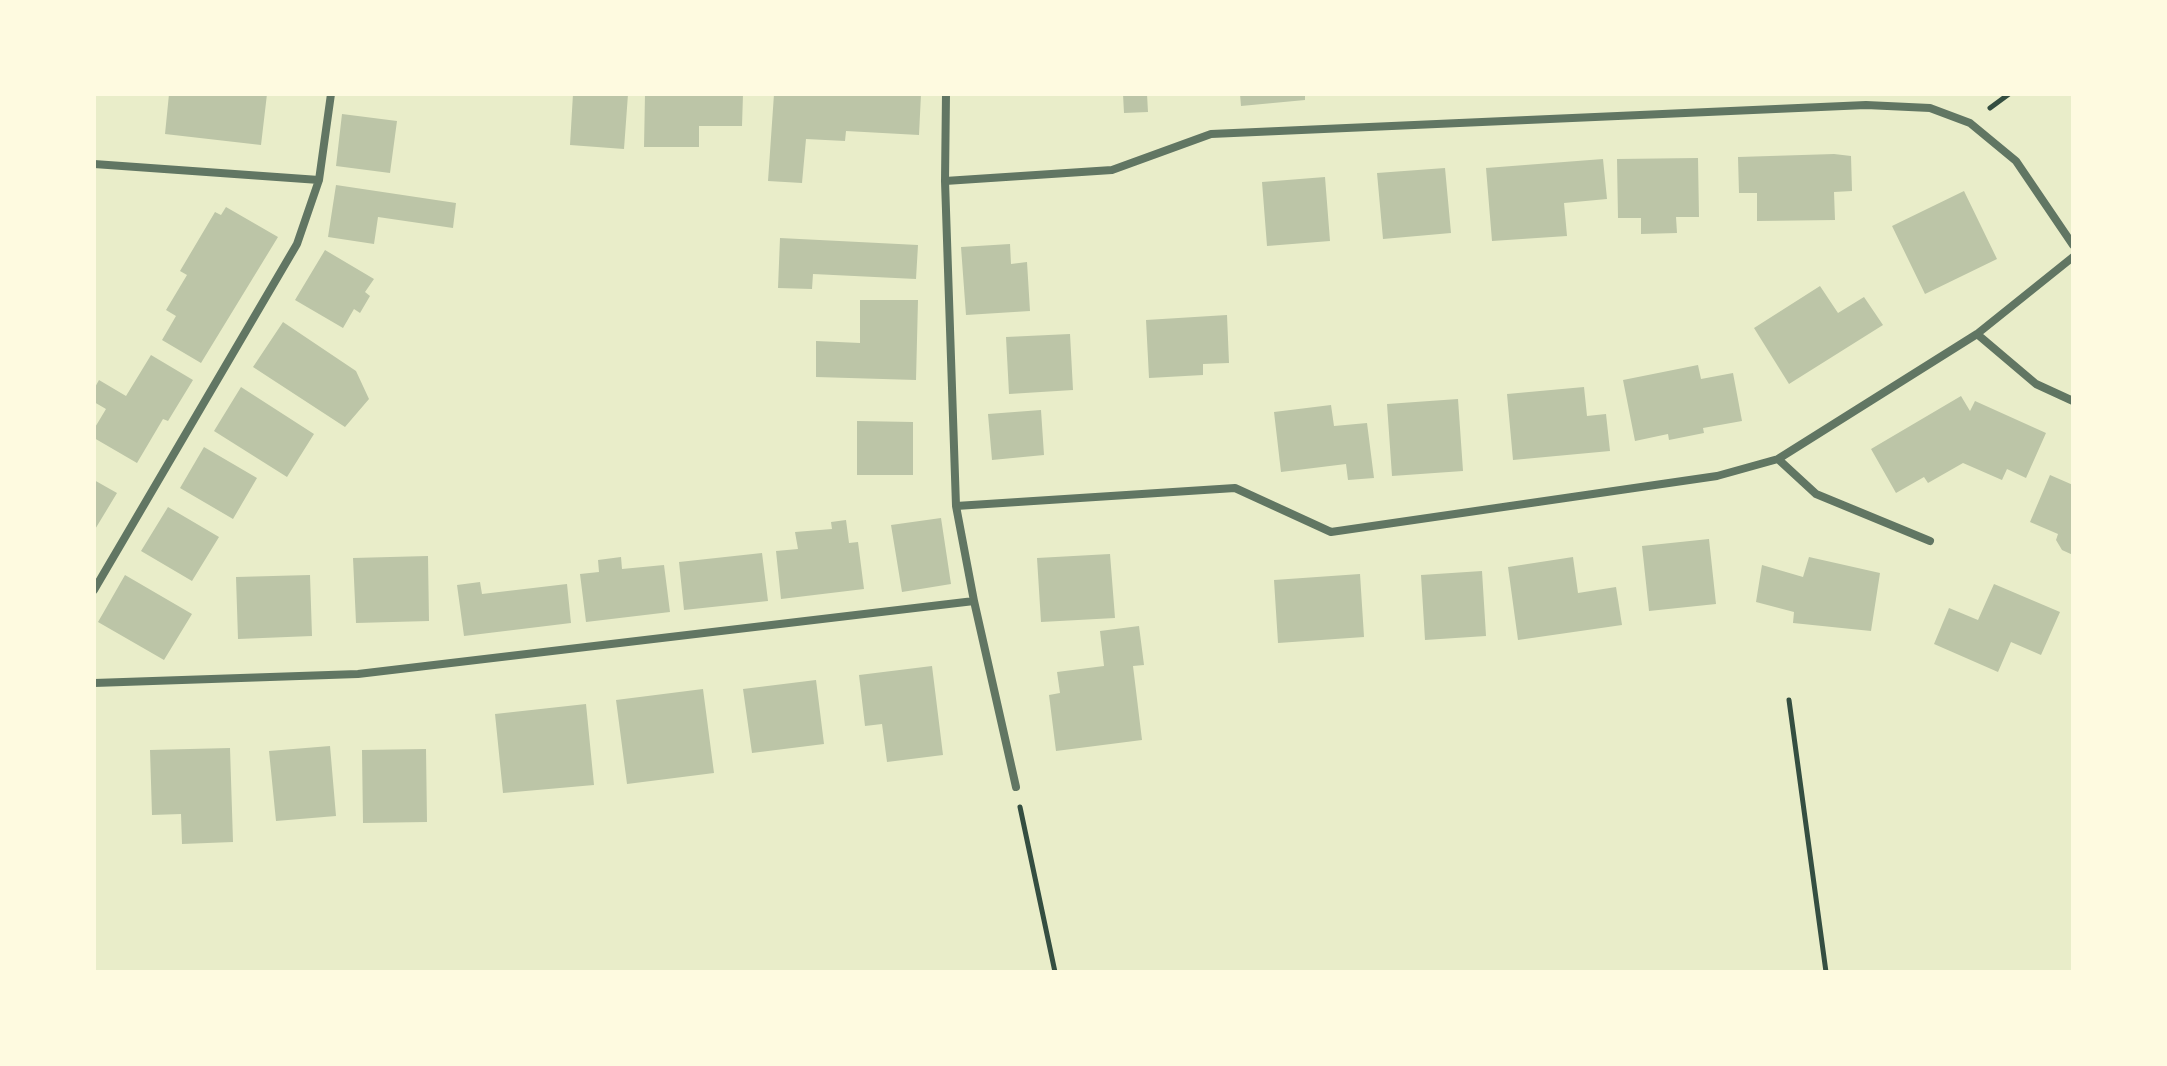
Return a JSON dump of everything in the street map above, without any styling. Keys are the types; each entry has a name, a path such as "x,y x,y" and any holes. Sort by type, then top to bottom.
{"street":[{"path":"94,590 297,244 319,180 331,94"},
{"path":"946,94 945,181 956,506 1016,787"},
{"path":"945,181 1112,170 1211,134 1851,105 1898,106 1930,108 1970,123 2016,161 2073,245"},
{"path":"94,164 319,180"},
{"path":"956,506 1235,488 1331,532 1717,476 1778,459 1977,334 2073,257"},
{"path":"1977,334 2036,384 2073,401"},
{"path":"1778,459 1816,494 1930,541"},
{"path":"94,683 358,674 974,601"}],"path":[{"path":"1789,700 1826,972"},
{"path":"1016,787 1055,972"}],"building":[{"path":"169,94 267,94 261,145 165,134"},
{"path":"573,94 628,94 624,149 570,145"},
{"path":"645,94 743,94 742,126 699,126 699,147 644,147"},
{"path":"774,94 921,94 919,135 846,131 845,141 806,139 802,183 768,181"},
{"path":"1123,94 1147,94 1148,112 1124,113"},
{"path":"1240,94 1305,94 1305,100 1241,106"},
{"path":"342,114 397,121 390,173 336,166"},
{"path":"1851,156 1852,191 1834,192 1835,220 1757,221 1757,193 1739,193 1738,157"},
{"path":"1698,158 1699,217 1676,217 1677,233 1641,234 1641,218 1618,218 1617,159"},
{"path":"1603,159 1607,199 1564,203 1567,236 1492,241 1486,168"},
{"path":"1445,168 1451,233 1383,239 1377,173"},
{"path":"1325,177 1330,241 1267,246 1262,182"},
{"path":"336,185 456,203 453,228 378,217 374,244 328,237"},
{"path":"1964,191 1997,259 1925,294 1892,226"},
{"path":"226,207 278,237 201,363 162,340 176,316 166,310 187,275 180,271 215,212 221,215"},
{"path":"780,238 918,245 916,279 813,274 812,289 778,288"},
{"path":"1010,244 1011,264 1027,262 1030,311 966,315 961,247"},
{"path":"325,250 374,279 365,292 370,296 360,313 354,309 343,328 295,300"},
{"path":"1820,286 1838,313 1864,297 1883,325 1789,384 1754,328"},
{"path":"860,300 918,300 916,380 816,377 816,341 860,343"},
{"path":"1227,315 1229,363 1203,364 1203,375 1149,378 1146,320"},
{"path":"283,322 356,371 369,399 345,427 253,367"},
{"path":"1070,334 1073,390 1009,394 1006,337"},
{"path":"151,355 193,380 168,421 163,419 137,463 94,438 94,429 106,409 94,402 94,389 99,380 126,396"},
{"path":"1698,365 1701,379 1733,373 1742,421 1703,428 1704,433 1669,440 1668,434 1635,441 1623,380"},
{"path":"241,387 314,434 287,477 214,431"},
{"path":"1584,387 1587,416 1606,414 1610,451 1513,460 1507,394"},
{"path":"1961,396 1970,411 1975,401 2046,433 2026,478 2007,469 2002,480 1963,463 1928,483 1924,477 1896,493 1871,449"},
{"path":"1458,399 1463,471 1392,476 1387,404"},
{"path":"1331,405 1334,426 1367,423 1374,478 1348,480 1346,464 1281,472 1274,412"},
{"path":"1041,410 1044,455 992,460 988,414"},
{"path":"857,421 913,422 913,475 857,475"},
{"path":"204,447 257,478 233,519 180,488"},
{"path":"2050,475 2073,485 2073,555 2062,550 2056,540 2058,534 2030,522"},
{"path":"94,480 117,493 94,531"},
{"path":"168,507 219,537 192,581 141,551"},
{"path":"941,518 951,584 902,592 891,525"},
{"path":"846,520 849,543 858,542 864,589 781,599 776,551 798,549 795,532 832,529 831,522"},
{"path":"1709,539 1716,604 1649,611 1642,546"},
{"path":"762,553 768,601 684,610 679,562"},
{"path":"1110,554 1115,618 1041,622 1037,558"},
{"path":"428,556 429,621 356,623 353,558"},
{"path":"621,557 622,569 664,565 670,612 586,622 580,574 599,572 598,560"},
{"path":"1573,557 1578,593 1616,587 1622,625 1518,640 1508,567"},
{"path":"1809,557 1880,573 1871,631 1793,623 1794,612 1756,602 1762,565 1803,577"},
{"path":"1482,571 1486,636 1425,640 1421,575"},
{"path":"1360,574 1364,637 1278,643 1274,580"},
{"path":"125,575 192,614 164,660 98,622"},
{"path":"310,575 312,636 238,639 236,577"},
{"path":"480,582 482,594 567,584 571,623 464,636 457,585"},
{"path":"1994,584 2060,612 2041,655 2011,642 1998,672 1934,644 1949,608 1978,620"},
{"path":"1139,626 1144,665 1133,666 1142,740 1056,751 1049,695 1060,693 1057,672 1104,666 1100,631"},
{"path":"932,666 943,755 887,762 882,724 865,726 859,675"},
{"path":"816,680 824,744 752,753 743,689"},
{"path":"703,689 714,773 627,784 616,700"},
{"path":"586,704 594,785 503,793 495,714"},
{"path":"330,746 336,816 276,821 269,751"},
{"path":"230,748 233,842 182,844 181,814 152,815 150,750"},
{"path":"426,749 427,822 363,823 362,750"}]}
